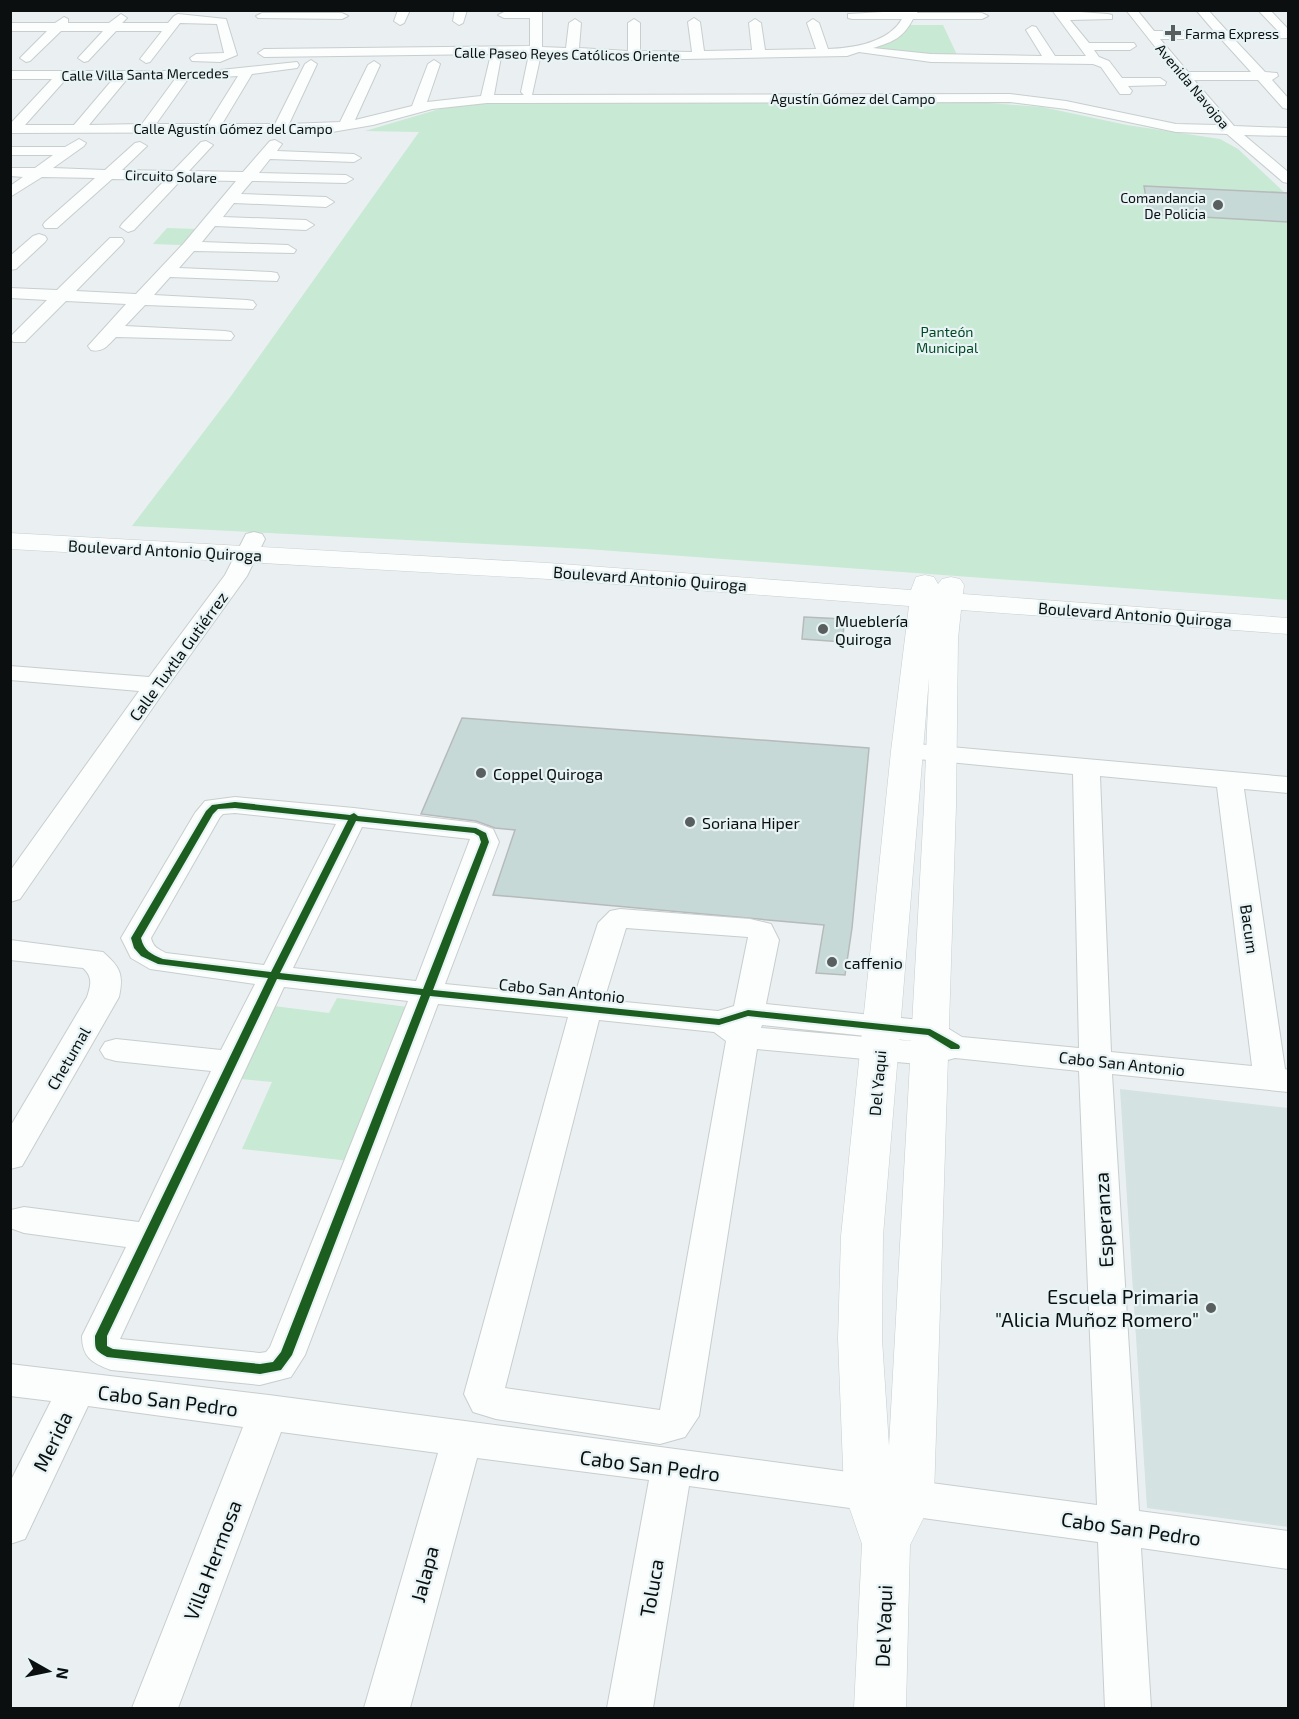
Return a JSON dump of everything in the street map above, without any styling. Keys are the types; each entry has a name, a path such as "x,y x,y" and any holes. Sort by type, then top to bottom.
{"main road":[{"name":"Boulevard Antonio Quiroga","path":"11,538 573,556 937,592 1015,605 1288,626"},
{"name":"Boulevard Antonio Quiroga","path":"251,547 848,592 937,592 1288,608"},
{"path":"848,592 877,600 931,635 977,616 1015,605"},
{"name":"Del Yaqui","path":"889,1495 860,1339 862,1236 881,1039 924,753 931,635 937,592"},
{"name":"Del Yaqui","path":"880,1708 889,1495 938,1044 924,753"}],"street":[{"path":"26,58 74,10"},
{"path":"105,58 78,58 129,10"},
{"name":"Avenida Navojoa","path":"1131,10 1222,126 1288,179"},
{"path":"1201,10 1288,105"},
{"path":"1263,10 1288,35"},
{"path":"504,15 536,13 536,50 528,92"},
{"path":"842,51 887,42 906,13"},
{"path":"852,16 906,13 982,16"},
{"path":"1059,13 1108,17"},
{"path":"1059,13 1085,47 1121,87 1160,82"},
{"path":"262,16 342,16"},
{"path":"572,51 577,17"},
{"path":"634,17 634,56"},
{"path":"694,17 699,56"},
{"path":"753,17 759,55"},
{"path":"810,17 842,51 854,80"},
{"path":"10,28 111,28 176,22 222,21 231,55 185,58"},
{"path":"166,58 141,58 176,22"},
{"path":"1029,23 1046,63"},
{"path":"866,32 895,31"},
{"path":"1073,31 1090,31"},
{"path":"1151,35 1288,35"},
{"path":"282,52 288,38"},
{"path":"342,52 348,38"},
{"path":"404,51 409,38"},
{"path":"466,51 470,38"},
{"path":"984,46 991,59"},
{"path":"1085,47 1130,46"},
{"name":"Calle Paseo Reyes Católicos Oriente","path":"264,53 572,51 634,56 661,74 699,56 842,51"},
{"path":"842,51 908,56 984,75 991,59"},
{"path":"595,80 598,54"},
{"path":"785,54 789,80"},
{"path":"721,56 724,80"},
{"path":"908,56 919,80"},
{"path":"10,58 49,58"},
{"path":"991,59 1046,63 1123,64"},
{"path":"475,64 494,61 487,99"},
{"path":"280,129 311,64"},
{"name":"Calle Villa Santa Mercedes","path":"10,75 184,75 246,71 276,65 440,64 418,109"},
{"path":"345,127 374,65"},
{"path":"212,129 246,71"},
{"path":"12,129 62,75"},
{"path":"10,193 75,141 123,75"},
{"path":"146,129 184,75"},
{"path":"1185,76 1288,76"},
{"name":"Agustín Gómez del Campo","path":"487,99 1010,98 1066,105 1176,128 1222,126 1284,131"},
{"name":"Calle Agustín Gómez del Campo","path":"12,129 75,141 146,129 345,127 453,102 487,99"},
{"path":"1152,124 1195,123 1222,126"},
{"path":"1176,128 1242,141 1284,131"},
{"path":"10,151 75,141"},
{"path":"128,227 206,145"},
{"path":"51,225 140,146"},
{"path":"248,178 271,149 354,158"},
{"name":"Circuito Solare","path":"10,172 248,178"},
{"path":"248,178 345,180"},
{"name":"Circuito Solare","path":"97,346 190,246 248,178"},
{"path":"231,198 326,202"},
{"path":"212,221 306,225"},
{"path":"10,265 39,239"},
{"path":"19,338 116,241"},
{"path":"190,246 288,250"},
{"path":"165,272 271,277"},
{"path":"10,293 248,305"},
{"path":"110,332 225,336"},
{"name":"Calle Tuxtla Gutiérrez","path":"10,893 156,685 236,576 251,547"},
{"path":"14,678 156,685"},
{"path":"924,753 1288,785"},
{"name":"Esperanza","path":"1086,767 1095,1060 1128,1708"},
{"name":"Bacum","path":"1229,779 1279,1080"},
{"name":"Cabo San Antonio","path":"354,816 235,805 215,807 209,813 136,938 138,948 143,955 161,962 274,977 1279,1080"},
{"path":"354,816 476,831 483,835 485,842 286,1355 277,1366 260,1369 111,1354 101,1348 101,1336 151,1237 231,1062 354,816"},
{"path":"620,918 750,928 760,931 764,940 737,1024 679,1416 671,1425 660,1427 496,1403 487,1400 484,1394 586,1008 613,923 620,918"},
{"name":"Chetumal","path":"10,950 92,959 103,969 106,981 103,997 10,1157"},
{"path":"116,1050 231,1062"},
{"path":"24,1220 151,1237"},
{"name":"Cabo San Pedro","path":"10,1380 889,1495 1288,1550"},
{"name":"Merida","path":"10,1526 77,1389"},
{"name":"Villa Hermosa","path":"155,1708 268,1413"},
{"name":"Jalapa","path":"387,1708 462,1440"},
{"name":"Toluca","path":"630,1708 672,1468"}],"shaded area":[{"name":"Escuela Primaria \"Alicia Muñoz Romero\"","path":"1120,1089 1288,1108 1288,1527 1147,1508"}],"green space":[{"path":"910,25 943,25 958,57 874,48 902,35"},
{"name":"Panteón Municipal","path":"989,103 1042,107 1127,125 1220,139 1238,149 1285,193 1144,187 1150,214 1288,222 1288,600 586,549 132,526 231,396 419,132 365,131 443,108 481,104"},
{"path":"167,228 196,229 181,245 153,244"},
{"path":"337,998 408,1007 350,1161 242,1149 272,1082 241,1079 274,1006 329,1013"}],"building":[{"name":"Comandancia De Policia","path":"1144,186 1288,193 1288,222 1149,214"},
{"name":"Mueblería Quiroga","path":"804,617 844,619 843,642 802,639"},
{"name":"Soriana Hiper","path":"462,718 869,748 852,928 845,975 816,973 824,925 493,895 515,830 495,828 476,821 421,814"}],"cycle path":[{"path":"354,816 339,847 277,969 262,1000 247,1030 101,1336 101,1348 111,1354 260,1369 277,1366 286,1355 485,842 483,835 476,831 235,805 215,807 209,813 136,938 144,954 161,962 230,971 300,979 370,987 440,994 509,1001 719,1022 748,1013 930,1032 955,1047"}],"place":[{"name":"Farma Express","path":"1173,33"},
{"name":"Comandancia De Policia","path":"1218,205"},
{"name":"Mueblería Quiroga","path":"823,629"},
{"name":"Coppel Quiroga","path":"481,773"},
{"name":"Soriana Hiper","path":"690,822"},
{"name":"caffenio","path":"832,962"},
{"name":"Escuela Primaria \"Alicia Muñoz Romero\"","path":"1211,1308"}]}
